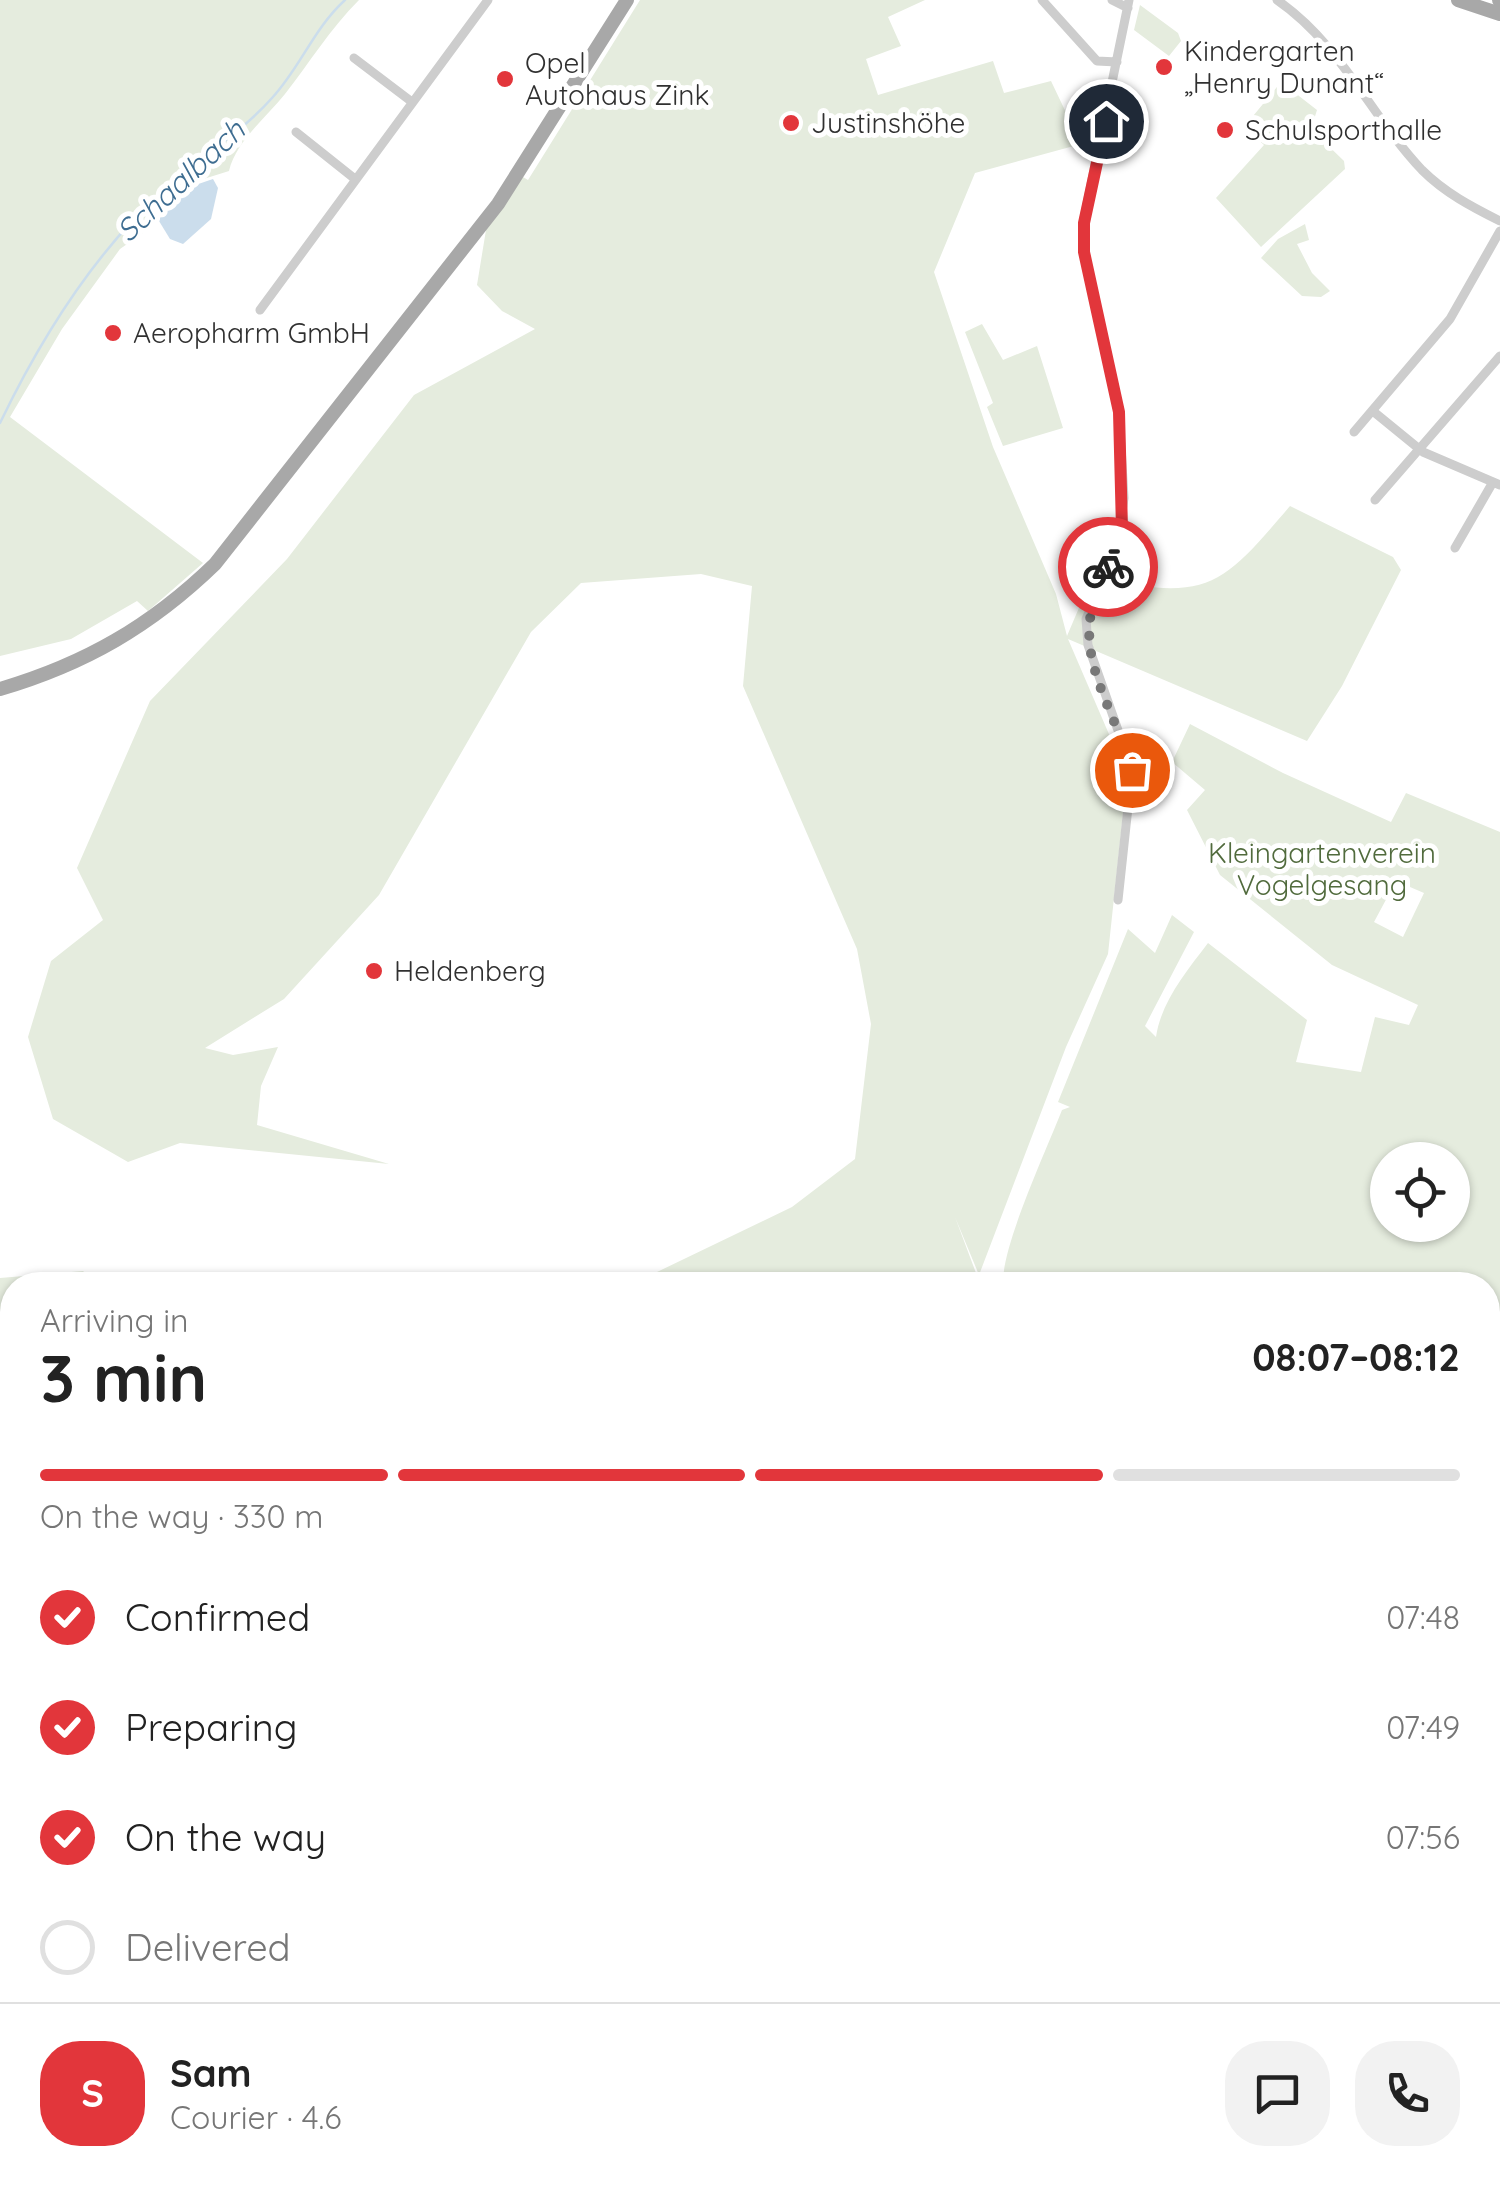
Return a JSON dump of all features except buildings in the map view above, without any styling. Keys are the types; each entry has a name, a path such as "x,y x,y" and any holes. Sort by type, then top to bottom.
{"main road":[{"path":"0,689 97,654 179,598 252,521 512,185 627,0"},
{"path":"1458,0 1500,14"}],"street":[{"path":"260,310 488,0"},
{"path":"1042,0 1097,61 1118,62"},
{"path":"1112,0 1128,4 1084,223 1084,252 1119,412 1122,529 1086,618 1088,644 1132,770 1118,900"},
{"path":"1276,0 1318,33 1424,171 1454,197 1500,221"},
{"path":"354,58 412,102"},
{"path":"296,132 355,179"},
{"path":"1354,432 1450,319 1500,230"},
{"path":"1376,500 1500,356"},
{"path":"1374,412 1419,449 1496,484 1458,546"}],"green space":[{"path":"0,0 359,0 245,140 229,171 178,187 159,208 153,226 120,249 62,329 10,417 203,563 148,611 137,601 71,639 0,656"},
{"path":"640,0 925,0 888,17 901,46 866,59 878,95 993,61 1004,93 1051,81 1081,144 975,173 934,272 993,447 1056,594 1067,636 1084,596 1101,579 1167,588 1210,581 1247,554 1290,506 1393,557 1401,570 1342,686 1307,741 1068,639 1127,776 1108,954 1066,1047 980,1272 955,1217 976,1272 657,1272 792,1207 855,1159 871,1024 857,949 743,686 752,586 701,574 581,583 531,632 379,895 284,999 205,1048 233,1055 278,1047 261,1086 257,1125 389,1164 180,1143 128,1162 53,1119 28,1037 51,961 103,920 77,868 150,701 287,559 414,395 535,329 502,311 477,285 486,230 523,177 528,180"},
{"path":"1140,5 1178,33 1181,41 1169,56 1134,30"},
{"path":"1281,82 1317,110 1311,129 1344,161 1345,169 1261,247 1216,198 1264,145 1244,127"},
{"path":"1305,224 1309,240 1297,244 1312,273 1330,291 1321,297 1302,296 1261,258 1278,239"},
{"path":"982,324 1003,360 1037,346 1063,428 1003,446 987,407 993,403 965,332"},
{"name":"Kleingartenverein Vogelgesang","path":"1190,724 1283,773 1391,822 1406,793 1500,832 1500,1272 1004,1272 1026,1199 1062,1110 1070,1107 1058,1102 1128,929 1155,953 1172,915 1194,932 1145,1026 1156,1037 1169,1000 1208,943 1307,1020 1296,1062 1361,1072 1375,1017 1409,1025 1418,1005 1332,965 1220,875 1187,810 1205,790 1172,762","holes":["1396,881 1424,893 1403,937 1374,922"]}],"water":[{"path":"213,179 218,188 211,219 183,244 170,239 159,221 168,205 188,189"}],"waterway":[{"name":"Schaalbach","path":"0,423 52,328 117,238 167,187 260,110 345,0"}],"way so far":[{"path":"1108,567 1094,590 1086,618 1088,644 1132,770"}],"place":[{"name":"Kindergarten „Henry Dunant“","path":"1164,67"},
{"name":"Opel Autohaus Zink","path":"505,79"},
{"name":"Justinshöhe","path":"791,123"},
{"name":"Schulsporthalle","path":"1225,130"},
{"name":"Aeropharm GmbH","path":"113,333"},
{"name":"Heldenberg","path":"374,971"}],"route":[{"path":"1106,121 1084,223 1084,252 1119,412 1122,529 1108,567"}]}
